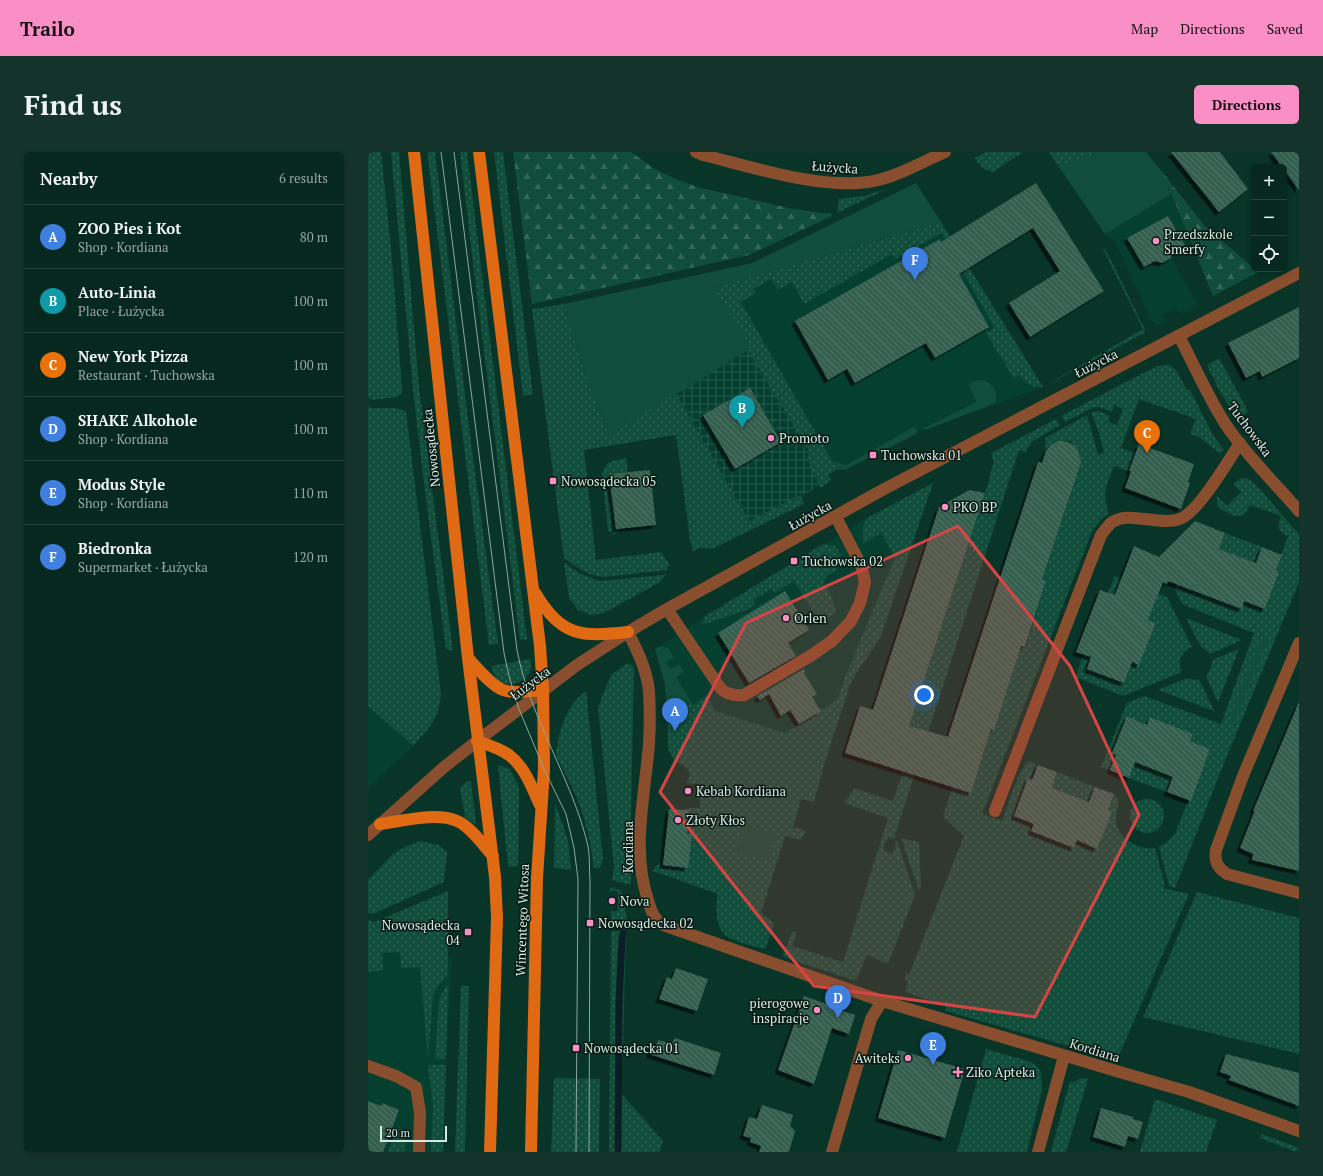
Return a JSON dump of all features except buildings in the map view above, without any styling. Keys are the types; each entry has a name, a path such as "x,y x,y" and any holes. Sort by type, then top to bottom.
{"main road":[{"name":"Nowosądecka","path":"414,152 477,741"},
{"path":"468,658 495,684 504,690 521,692 543,690 540,646 479,152"},
{"path":"533,590 543,607 563,627 584,634 599,635 628,632"},
{"name":"Wincentego Witosa","path":"531,1152 537,878 544,769 543,690"},
{"path":"477,741 504,752 520,766 530,782 542,808"},
{"name":"Wincentego Witosa","path":"477,741 493,856 497,917 490,1152"},
{"path":"380,824 439,816 458,821 472,832 493,856"}],"street":[{"name":"Łużycka","path":"696,152 782,174 827,183 848,184 869,182 887,177 946,152"},
{"name":"Łużycka","path":"368,835 443,768 477,741 577,665 628,632 893,485 1299,273"},
{"name":"Tuchowska","path":"1179,336 1218,412 1240,443 1299,511"},
{"path":"995,811 1101,535 1111,523 1127,517 1160,522 1173,521 1183,518 1197,505 1209,490 1240,443"},
{"path":"667,609 720,689 734,696 744,695 812,655 832,641 851,621 860,603 865,582 861,565 836,516"},
{"name":"Kordiana","path":"628,632 643,662 649,692 649,742 643,804 640,865 646,894 653,916 657,921 663,925 882,1001 1189,1092 1299,1131"},
{"path":"1299,643 1243,776 1216,850 1215,857 1216,864 1227,874 1299,893"},
{"path":"832,1152 871,1019 882,1001"},
{"path":"1038,1152 1064,1056"},
{"path":"368,1066 396,1076 416,1087 420,1113 419,1152"}],"highlighted area":[{"path":"958,526 1070,666 1139,815 1035,1017 814,986 660,792 746,623"}],"shaded area":[{"path":"1099,152 1146,152 1163,173 1191,241 1172,252 1171,257 1198,305 1181,314 1176,308 1163,315 1166,321 1157,325 1151,320 1115,242 1105,234 1059,167"},
{"path":"941,222 1043,387 925,430 917,431 914,426 846,465 832,461 738,297 764,273"},
{"path":"752,348 829,482 749,521 676,393"},
{"path":"867,518 864,522 864,543 881,533 895,558 845,677 821,744 693,705 665,685 655,649 704,617"},
{"path":"368,706 413,746 368,788"},
{"path":"368,949 452,957 441,1152 368,1152"}],"green space":[{"path":"368,152 381,152 391,247 402,388 402,393 397,397 372,400 368,398"},
{"path":"391,152 399,152 419,387 453,651 446,649 427,507 414,399"},
{"path":"427,152 435,152 470,435 498,644 489,645"},
{"path":"460,152 467,152 527,639 520,640 472,255"},
{"path":"494,152 503,152 533,394 523,396"},
{"path":"513,152 631,152 655,169 678,180 701,188 789,208 820,213 831,213 832,216 749,255 532,304"},
{"path":"986,152 1023,152 993,172 984,169 974,158"},
{"path":"1049,152 1099,152 1059,167"},
{"path":"1099,152 1146,152 1163,173 1171,194 1105,234 1059,167"},
{"path":"1163,173 1204,225 1251,266 1251,272 1258,272 1213,296"},
{"path":"916,183 941,222 713,288 752,348 609,435 583,367 564,304 752,263"},
{"path":"886,189 837,213 839,199 864,196"},
{"path":"941,222 1043,387 1036,387 1030,384 1019,375 1014,379 986,333 995,328 941,233 896,259 892,254 804,304 792,282 778,290 771,279 753,289 756,293 741,302 838,469 828,475 831,480 821,488 807,459 809,451 748,350 751,348 713,288"},
{"path":"1102,249 1104,249 1107,252 1145,330 1144,333 1043,387 1143,329"},
{"path":"564,304 583,367 609,435 676,393 749,521 801,495 804,504 712,549 699,548 693,551 690,540 676,435 584,450 596,560 661,552 670,565 667,567 667,570 604,577 588,573 564,558 532,309"},
{"path":"1219,358 1248,411 1237,420 1217,386 1207,365"},
{"path":"1170,365 1176,370 1187,390 1190,390 1214,437 1224,450 1221,453 1218,452 1199,437 1190,434 1196,419 1139,399 1121,448 1137,454 1129,471 1131,472 1114,466 1105,494 1109,513 1101,519 1092,531 982,814 1002,821 1017,779 1029,761 1036,764 1030,779 1028,779 1014,815 1034,824 1031,831 1074,848 1077,840 1097,848 1112,812 1108,809 1114,794 1118,800 1116,821 1121,833 1130,842 1136,845 1155,848 1165,885 1164,888 1189,894 1117,1060 946,1011 945,1004 905,992 908,982 905,980 906,972 909,975 964,836 943,816 952,789 953,787 971,793 991,729 993,730 1021,646 1026,646 1046,582 1042,580 1070,496 1079,456 1077,449 1070,442 1060,441 1055,443 1046,451 1045,438 1087,415 1098,454 1101,454 1104,452 1098,430 1091,413 1098,411 1110,416 1109,422 1117,425 1123,409 1114,405 1112,412 1099,407 1094,407 1065,422 1061,416 1143,373 1158,366"},
{"path":"977,380 986,381 992,386 996,393 996,402 925,430 924,428 976,402 969,384"},
{"path":"368,406 371,408 397,408 406,412 441,694 438,711 432,723 413,746 368,706"},
{"path":"1056,419 1060,425 1033,441 1025,452 1019,450 895,835 896,837 892,839 888,837 883,850 893,854 897,840 915,895 888,964 867,955 856,981 783,957 784,948 786,948 792,932 797,931 792,946 843,962 888,818 844,803 854,789 893,801 903,771 895,769 990,478 994,461 991,453"},
{"path":"915,426 918,433 845,470 838,469 832,461 846,465"},
{"path":"626,458 628,472 609,475 616,529 620,529 619,532 614,534 608,530 602,473 607,464 612,461"},
{"path":"1241,478 1249,479 1255,484 1299,534 1299,582 1222,768 1175,888 1169,886 1159,847 1175,834 1210,749 1190,741 1192,734 1151,717 1147,725 1127,716 1112,753 1116,755 1110,770 1101,767 1127,703 1144,696 1221,724 1254,633 1182,604 1175,589 1199,525 1206,525 1200,541 1242,609 1244,601 1265,609 1279,572 1276,570 1288,536 1279,528 1281,516 1250,505 1247,511 1241,516 1234,515 1220,509 1217,503 1217,496 1227,506 1241,492 1233,484"},
{"path":"933,483 881,636 850,685 825,762 814,802 801,799 793,827 806,831 801,840 785,836 761,913 774,923 766,948 763,949 731,939 724,933 718,923 716,905 718,894 653,871 656,866 662,863 669,853 679,817 687,808 700,808 700,799 696,799 697,784 686,783 690,775 687,768 673,759 668,748 665,685 673,700 693,705 707,696 715,711 785,733 837,700 845,677 895,558 881,533 863,544 863,530 865,521 867,518"},
{"path":"1225,533 1262,547 1256,563 1219,549"},
{"path":"823,544 835,546 842,555 833,561 838,569 827,576 824,582 832,597 836,610 833,615 821,622 816,617 794,581 775,593 771,589 753,600 755,605 746,610 702,625 704,617"},
{"path":"564,563 581,574 599,581 663,575 667,573 660,582 604,613 591,615 578,610 569,598"},
{"path":"1115,576 1167,597 1192,647 1185,651 1181,657 1180,668 1182,672 1123,696 1076,677 1083,654 1091,658 1087,669 1124,683 1132,662 1139,665 1156,623 1148,620 1156,599 1115,596 1108,593"},
{"path":"1186,618 1242,640 1210,654 1201,647"},
{"path":"1262,638 1268,640 1235,723 1230,721"},
{"path":"660,646 668,648 674,657 666,662 671,669 679,664 684,672 676,677 693,705 673,700 665,685 655,649"},
{"path":"1239,649 1218,702 1206,676 1211,668 1212,660"},
{"path":"530,659 531,668 529,673 518,683 502,683 498,680 491,666"},
{"path":"628,663 634,667 631,885 612,880 614,867 598,707 611,675"},
{"path":"1187,678 1195,680 1199,679 1214,711 1158,690"},
{"path":"586,691 603,860 600,868 594,869 589,839 581,810 556,753 567,713 575,701"},
{"path":"1135,762 1173,777 1167,792 1129,778"},
{"path":"498,765 510,769 519,788 518,866 508,867"},
{"path":"1057,772 1095,787 1089,802 1052,788"},
{"path":"468,781 471,782 476,823 474,824 465,817 460,787"},
{"path":"1147,799 1159,804 1164,816 1159,828 1147,833 1135,828 1130,816 1135,804"},
{"path":"555,803 568,840 571,870 554,868"},
{"path":"743,825 777,835 769,861 735,852"},
{"path":"901,838 919,842 921,886 919,891"},
{"path":"421,841 438,845 447,852 444,882 373,914 368,913 368,880 393,854 407,846"},
{"path":"611,887 621,891 628,923 611,922 611,909 612,911 618,911 618,891 610,891"},
{"path":"448,891 448,974 436,989 433,996 428,1059 420,967 401,968 400,952 382,953 383,970 368,972 368,920 374,922"},
{"path":"1197,892 1299,918 1299,1054 1143,1017"},
{"path":"611,931 626,931 623,1047 620,1092 663,1141 660,1152 609,1152"},
{"path":"448,985 446,1059 435,1059 439,1001 444,989"},
{"path":"461,986 469,986 465,1152 455,1152"},
{"path":"986,1049 1028,1061 1036,1065 1041,1072 1042,1089 1027,1152 957,1152"},
{"path":"428,1065 446,1065 443,1152 431,1152 433,1107"},
{"path":"554,1078 600,1079 599,1152 551,1152"},
{"path":"1078,1079 1088,1079 1066,1152 1051,1152 1069,1084 1071,1081 1073,1083"},
{"path":"1155,1099 1217,1120 1206,1152 1140,1152"},
{"path":"397,1128 407,1131 405,1152 388,1152"},
{"path":"1262,1134 1299,1148 1299,1152 1260,1138"}],"waterway":[{"path":"618,1152 619,1002 623,934"}],"tram line":[{"path":"441,152 504,653 519,709 544,769 566,814 574,848 578,879 576,1152"},
{"path":"454,152 517,650 531,700 572,796 589,850 589,1152"}],"place":[{"name":"Przedszkole Smerfy","path":"1156,241"},
{"name":"Biedronka","path":"915,280"},
{"name":"Auto-Linia","path":"742,428"},
{"name":"Promoto","path":"771,438"},
{"name":"New York Pizza","path":"1147,453"},
{"name":"Tuchowska 01","path":"873,455"},
{"name":"Nowosądecka 05","path":"553,481"},
{"name":"PKO BP","path":"945,507"},
{"name":"Tuchowska 02","path":"794,561"},
{"name":"Orlen","path":"786,618"},
{"name":"ZOO Pies i Kot","path":"675,731"},
{"name":"Kebab Kordiana","path":"688,791"},
{"name":"Złoty Kłos","path":"678,820"},
{"name":"Nova","path":"612,901"},
{"name":"Nowosądecka 02","path":"590,923"},
{"name":"Nowosądecka 04","path":"468,932"},
{"name":"pierogowe inspiracje","path":"817,1010"},
{"name":"SHAKE Alkohole","path":"838,1018"},
{"name":"Nowosądecka 01","path":"576,1048"},
{"name":"Awiteks","path":"908,1058"},
{"name":"Modus Style","path":"933,1065"},
{"name":"Ziko Apteka","path":"958,1072"}]}
